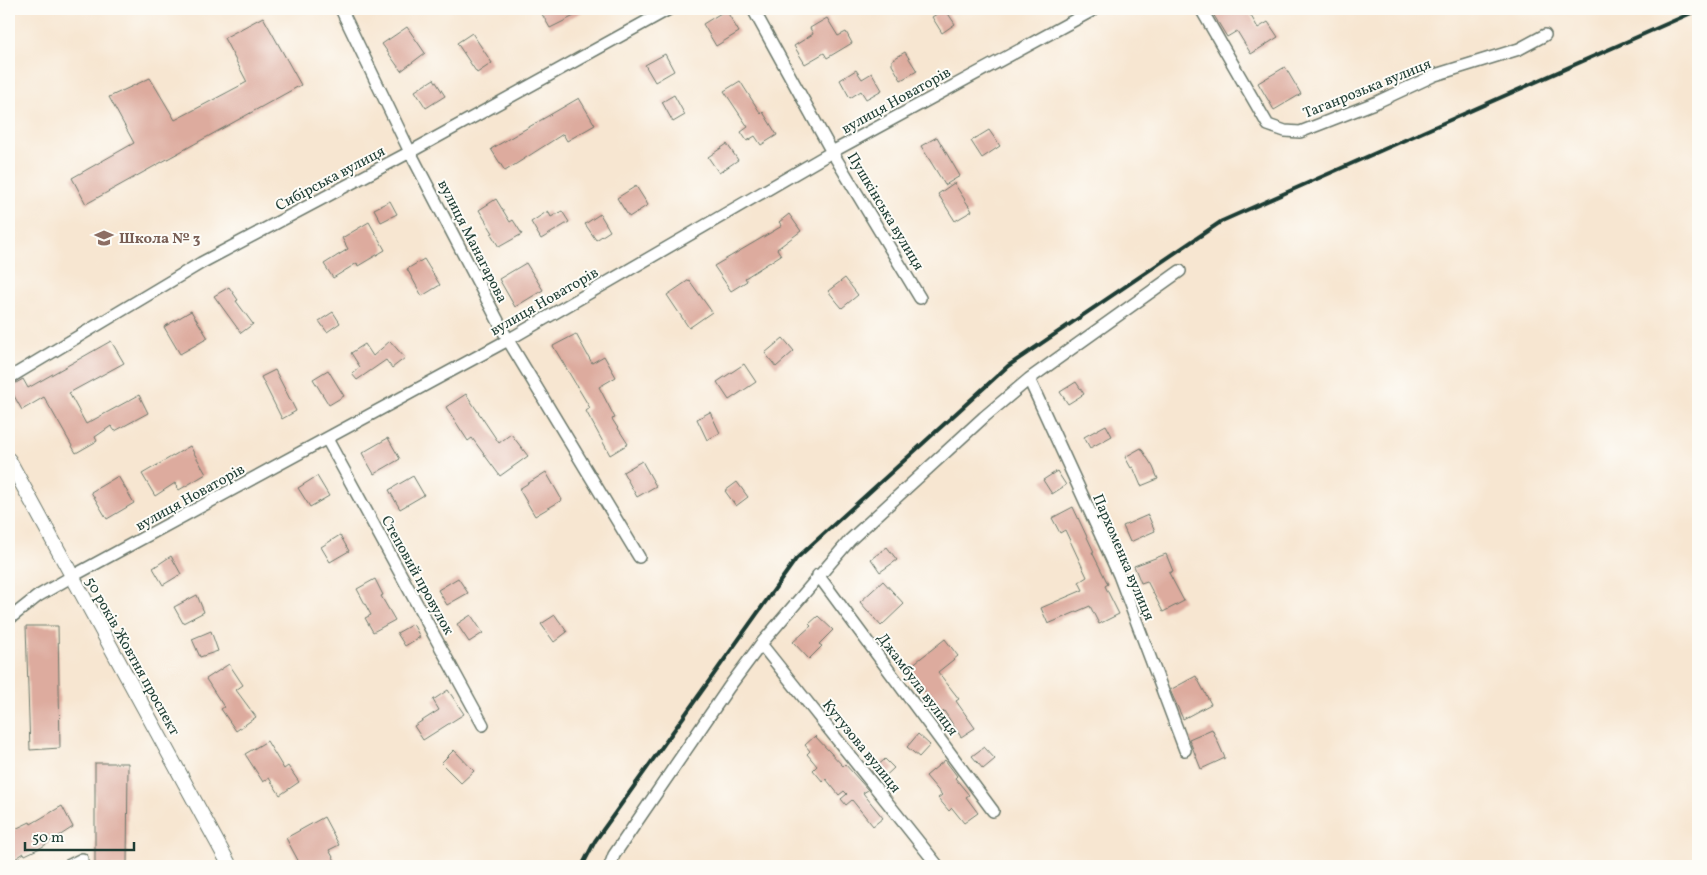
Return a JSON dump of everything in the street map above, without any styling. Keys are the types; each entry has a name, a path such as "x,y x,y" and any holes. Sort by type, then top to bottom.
{"street":[{"name":"вулиця Манагарова","path":"341,9 410,152 508,340 639,557"},
{"name":"Сибірська вулиця","path":"9,378 201,263 410,152 668,9"},
{"name":"Пушкінська вулиця","path":"753,9 832,152 920,298"},
{"name":"вулиця Новаторів","path":"9,619 38,596 508,340 832,152 1095,9"},
{"name":"Таганрозька вулиця","path":"1201,9 1268,125 1285,131 1300,132 1377,102 1435,75 1519,49 1545,35"},
{"path":"610,866 614,855 729,687 761,644 818,575 850,540 984,417 1029,379 1180,271"},
{"name":"Пархоменка вулиця","path":"1029,379 1119,575 1185,750"},
{"name":"Степовий провулок","path":"327,439 483,724"},
{"name":"50 років Жовтня проспект","path":"9,460 71,578 230,866"},
{"name":"Джамбула вулиця","path":"818,575 993,811"},
{"name":"Кутузова вулиця","path":"761,644 938,866"},
{"path":"68,866 82,859"}],"building":[{"path":"539,9 588,9 550,28"},
{"path":"945,9 955,24 942,33 932,17"},
{"path":"1210,9 1247,9 1258,28 1268,22 1278,37 1251,54 1237,31 1227,37"},
{"path":"726,10 739,32 716,46 703,24"},
{"path":"263,17 301,85 86,204 72,178 134,143 109,97 150,78 175,120 247,82 224,38"},
{"path":"827,18 838,36 846,32 852,43 827,58 824,53 805,64 794,46 813,34 810,28"},
{"path":"407,27 425,53 401,71 382,44"},
{"path":"472,33 492,63 477,73 457,43"},
{"path":"905,52 917,71 901,80 892,65 892,60"},
{"path":"665,54 674,71 655,82 645,65"},
{"path":"1285,67 1301,94 1274,110 1258,83"},
{"path":"856,70 862,79 872,73 882,90 866,99 861,91 850,98 840,80"},
{"path":"434,79 445,96 426,108 415,91"},
{"path":"740,81 777,135 761,145 755,136 747,141 741,132 748,127 724,91"},
{"path":"674,95 685,115 673,122 662,102"},
{"path":"579,98 595,125 567,141 563,134 505,171 491,149"},
{"path":"989,130 1000,146 982,158 971,141"},
{"path":"937,137 960,176 945,185 921,146"},
{"path":"727,144 738,160 719,173 708,157"},
{"path":"954,183 972,211 955,221 938,194"},
{"path":"636,186 648,205 629,217 617,198"},
{"path":"496,199 510,222 513,220 522,234 499,247 479,210"},
{"path":"390,201 397,214 381,222 374,209"},
{"path":"548,211 551,217 562,211 569,222 541,239 531,222"},
{"path":"600,214 610,231 596,240 585,224"},
{"path":"789,214 801,231 777,249 781,255 745,278 747,281 731,291 714,266 782,226 779,222"},
{"path":"369,222 385,250 358,266 357,263 333,278 324,264 348,249 342,238"},
{"path":"424,259 440,285 422,296 407,269"},
{"path":"526,263 543,290 515,307 499,279"},
{"path":"845,278 858,295 842,308 828,291"},
{"path":"689,280 712,312 689,328 667,295"},
{"path":"229,287 238,300 236,301 253,324 241,333 214,296"},
{"path":"191,311 208,338 180,354 164,327"},
{"path":"333,312 340,323 327,332 319,321"},
{"path":"576,334 592,363 604,356 616,377 599,387 615,418 612,419 628,444 610,455 586,411 590,408 553,346"},
{"path":"783,338 794,351 776,367 765,353"},
{"path":"111,341 124,363 69,393 86,424 139,395 148,413 115,431 111,426 95,437 97,441 76,453 44,397 22,410 9,387 23,379 28,388"},
{"path":"390,341 405,358 392,368 386,360 357,380 352,374 360,367 351,353 365,344 373,356"},
{"path":"744,364 756,382 729,400 717,382"},
{"path":"275,370 296,411 282,419 261,377"},
{"path":"328,370 344,396 329,405 313,379"},
{"path":"1076,382 1084,394 1068,404 1060,392"},
{"path":"466,394 499,443 511,434 528,456 500,476 472,438 468,441 446,407"},
{"path":"710,412 720,433 707,440 697,419"},
{"path":"1106,425 1112,436 1090,448 1084,437"},
{"path":"388,438 400,459 374,474 362,453"},
{"path":"190,446 206,474 179,490 175,483 155,496 142,474"},
{"path":"1141,448 1158,479 1141,486 1133,467 1131,468 1125,457"},
{"path":"642,461 656,486 637,497 623,472"},
{"path":"1057,471 1066,485 1052,494 1043,480"},
{"path":"546,472 562,500 535,516 519,489"},
{"path":"118,476 134,503 107,519 91,492"},
{"path":"317,476 329,496 310,507 298,488"},
{"path":"413,476 424,495 400,509 389,490"},
{"path":"737,482 748,497 736,506 725,491"},
{"path":"1073,507 1108,584 1105,586 1119,614 1099,624 1090,606 1048,624 1041,608 1083,590 1079,582 1087,577 1065,530 1060,533 1052,518"},
{"path":"1148,515 1155,531 1130,542 1123,526"},
{"path":"340,535 349,551 330,562 321,547"},
{"path":"887,547 897,560 880,572 871,559"},
{"path":"1166,554 1173,571 1169,573 1184,601 1163,612 1147,581 1141,583 1134,566"},
{"path":"171,556 181,574 163,585 153,568"},
{"path":"458,578 468,593 447,605 438,590"},
{"path":"375,579 383,595 381,596 395,620 373,632 365,618 371,615 357,589"},
{"path":"883,581 904,604 881,626 860,602"},
{"path":"197,595 204,612 183,623 174,607"},
{"path":"471,615 483,633 469,642 457,624"},
{"path":"555,615 567,632 554,642 541,624"},
{"path":"818,616 833,630 819,644 822,646 809,659 793,642 811,626 809,624"},
{"path":"413,624 420,637 405,646 397,633"},
{"path":"26,626 58,626 60,748 30,750"},
{"path":"211,631 218,651 200,657 192,639"},
{"path":"945,639 958,656 938,672 959,699 956,701 975,728 961,737 944,711 942,713 907,669"},
{"path":"229,664 243,685 236,690 256,717 236,731 221,709 224,707 206,679"},
{"path":"1196,676 1211,704 1183,719 1170,690"},
{"path":"448,690 464,714 423,740 414,726 439,710 433,700"},
{"path":"1212,729 1225,758 1201,769 1189,739"},
{"path":"918,734 930,745 919,757 907,747"},
{"path":"815,736 843,766 845,764 868,790 863,793 883,818 873,826 852,800 846,805 841,799 847,794 844,791 839,795 826,779 823,782 813,770 817,766 807,754 810,751 805,745"},
{"path":"267,741 284,769 288,766 299,782 280,795 269,778 263,782 245,754"},
{"path":"984,747 995,759 983,769 972,756"},
{"path":"454,750 474,771 461,783 441,763"},
{"path":"885,759 894,768 880,781 872,771"},
{"path":"945,760 957,776 955,778 969,795 966,797 978,813 964,823 952,808 949,811 938,798 942,795 926,776"},
{"path":"95,763 128,763 127,866 95,866"},
{"path":"62,806 73,827 42,847 25,855 24,853 9,863 9,832 30,822 31,824"},
{"path":"324,817 339,845 329,850 338,866 301,866 286,838"}],"railway":[{"path":"582,866 595,841 796,559 1008,366 1222,221 1698,10"}],"place":[{"name":"Школа № 3","path":"104,238"}]}
